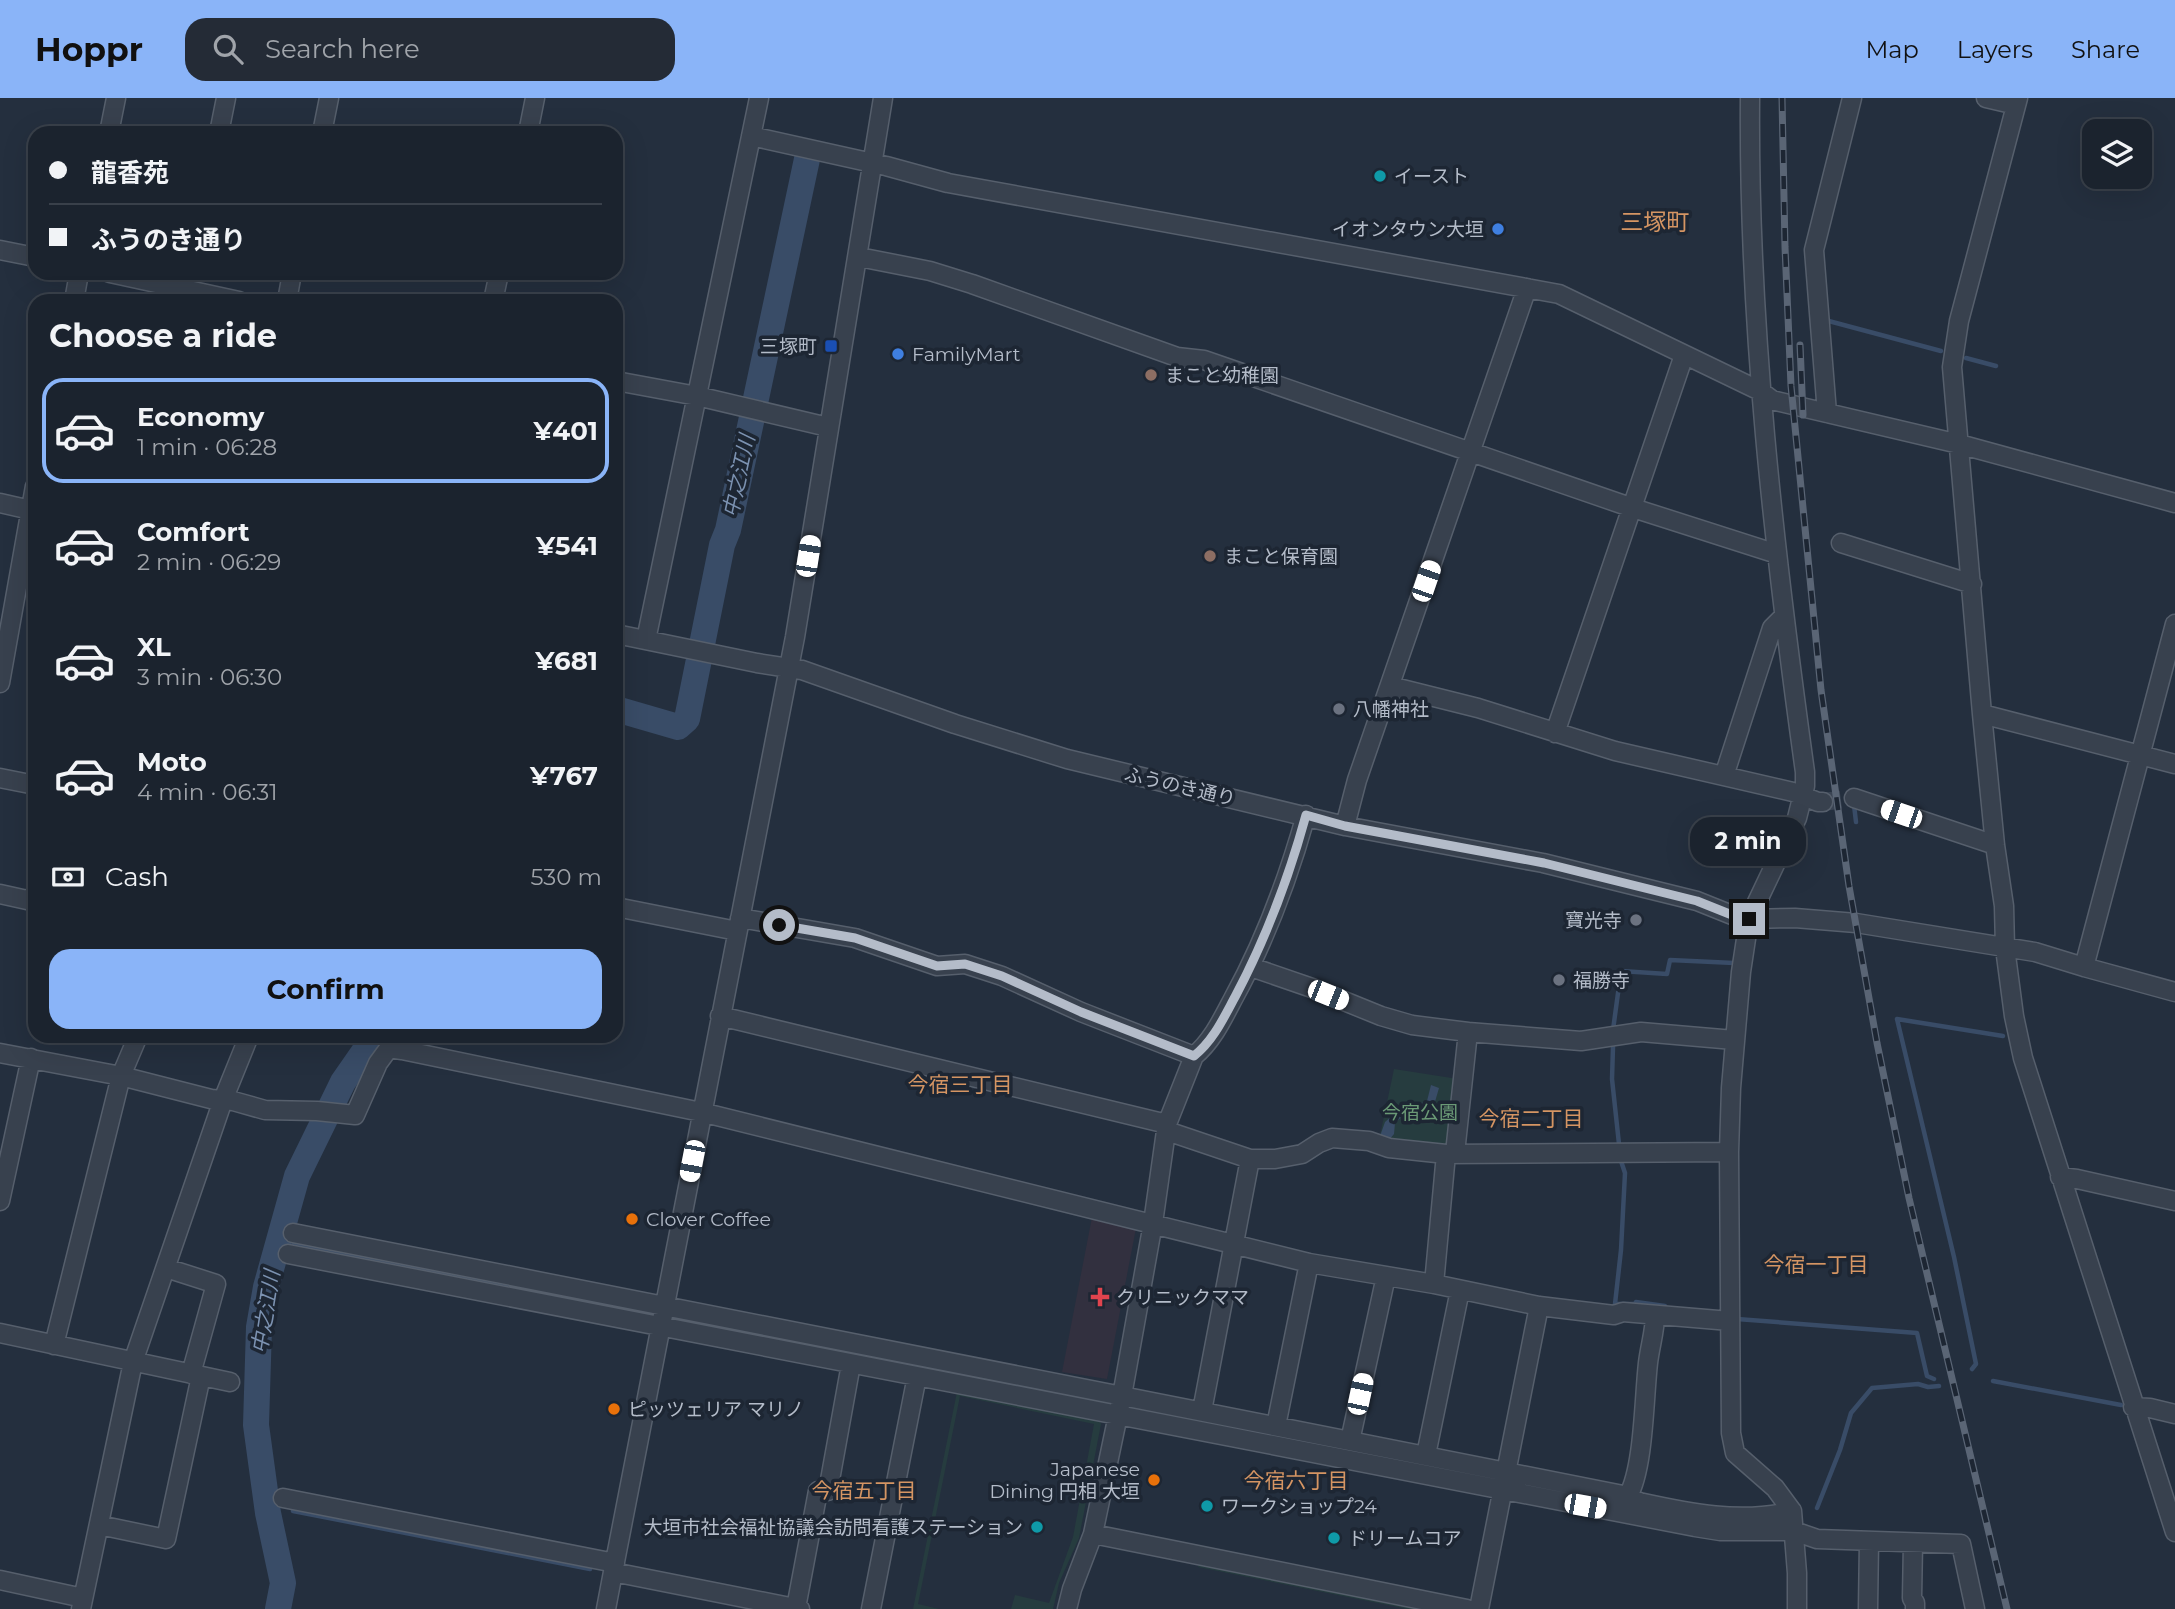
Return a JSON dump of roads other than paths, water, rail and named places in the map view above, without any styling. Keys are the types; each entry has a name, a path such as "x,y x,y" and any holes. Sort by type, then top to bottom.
{"street":[{"path":"110,126 116,98"},
{"path":"220,126 226,98"},
{"path":"323,126 329,98"},
{"path":"529,126 535,98"},
{"path":"646,640 759,98"},
{"path":"606,1609 789,668 859,257 883,98"},
{"path":"1750,98 1749,141 1760,391 1783,617 1805,772 1803,796 1797,818 1749,919 1741,972 1734,1040 1729,1152 1731,1433 1735,1453 1775,1488 1792,1511 1797,1609"},
{"path":"1826,413 1814,250 1852,98"},
{"path":"1986,98 2017,102 1959,321 1952,367 1982,714 2004,906 2005,948 2023,1058 2175,1532"},
{"path":"751,136 948,183 1559,295 1760,391 1772,400 1959,444 2175,503"},
{"path":"0,250 28,256"},
{"path":"859,257 930,271 972,284 1177,357 1204,360 1633,508 1777,554"},
{"path":"145,280 208,294"},
{"path":"1345,826 1357,779 1527,288"},
{"path":"1555,733 1684,355"},
{"path":"623,381 828,427"},
{"path":"0,503 28,509"},
{"path":"0,683 28,532"},
{"path":"1840,543 1972,584"},
{"path":"1724,776 1772,628 1783,617"},
{"path":"2084,967 2175,624"},
{"name":"ふうのき通り","path":"623,635 802,670 955,724 1066,759 1345,826 1544,863 1697,901 1737,917 1856,923 2035,951 2175,992"},
{"path":"1390,686 1478,708 1615,751 1823,802"},
{"path":"1982,714 2175,764"},
{"path":"0,778 28,784"},
{"path":"1854,798 1995,845"},
{"path":"1068,1609 1072,1589 1093,1534 1122,1396 1167,1127 1194,1056 1207,1046 1251,967 1291,869 1306,815"},
{"path":"0,894 28,900"},
{"path":"623,908 855,938 937,966 965,964 1002,976 1081,1012 1194,1056"},
{"path":"1251,967 1412,1025 1581,1041 1641,1032 1734,1040"},
{"path":"720,1016 1167,1127 1250,1159 1275,1159 1302,1154 1332,1138 1368,1141 1389,1148 1450,1154 1729,1152"},
{"path":"1434,1284 1468,1032"},
{"path":"54,1345 121,1076 135,1043"},
{"path":"0,1580 82,1603 133,1362 223,1100 246,1043"},
{"path":"0,1053 121,1076 265,1110 341,1112 355,1115 379,1063 389,1048 701,1112 1309,1263 1434,1284 1539,1306 1614,1314 1623,1312 1730,1321"},
{"path":"0,1201 31,1058"},
{"path":"1202,1411 1250,1159"},
{"path":"2060,1177 2175,1201"},
{"path":"293,1233 1506,1471 1628,1496 1643,1503 1710,1517 1774,1516 1792,1511"},
{"path":"288,1254 1720,1531 1794,1531 1817,1539 1961,1545 1975,1609"},
{"path":"1276,1426 1309,1263"},
{"path":"99,1525 166,1539 196,1375 216,1284 166,1268"},
{"path":"1350,1441 1386,1276"},
{"path":"1426,1455 1460,1290"},
{"path":"1479,1609 1539,1306"},
{"path":"1628,1496 1634,1485 1638,1465 1655,1315"},
{"path":"0,1333 230,1382"},
{"path":"283,1499 614,1567 798,1609 818,1491 828,1491 851,1364"},
{"path":"871,1609 917,1377"},
{"path":"2133,1407 2175,1414"},
{"path":"1093,1534 1466,1609"},
{"path":"1868,1541 1868,1609"},
{"path":"1913,1543 1912,1598 1916,1609"}],"water":[{"path":"1431,1085 1439,1088 1432,1112 1429,1114 1409,1110 1395,1123 1394,1134 1389,1140 1380,1136 1385,1122 1409,1101 1427,1101"}],"waterway":[{"name":"中之江川","path":"623,711 678,727 687,719 722,545 728,530 807,159"},
{"path":"1825,320 1941,351"},
{"path":"1966,358 1996,366"},
{"path":"1854,805 1856,822"},
{"path":"1613,1030 1621,971 1667,974 1670,960 1734,963"},
{"path":"1972,1369 1976,1364 1954,1257 1897,1019 2003,1036"},
{"name":"中之江川","path":"278,1609 283,1583 268,1513 256,1425 259,1327 266,1287 297,1176 343,1082 370,1043"},
{"path":"1613,1047 1612,1079 1619,1144"},
{"path":"1621,1161 1625,1173 1615,1304 1636,1302 1665,1306"},
{"path":"294,1244 642,1311"},
{"path":"679,1319 894,1361"},
{"path":"1737,1319 1917,1333 1927,1376 1934,1379"},
{"path":"911,1364 1104,1403"},
{"path":"1993,1381 2121,1405"},
{"path":"1817,1508 1840,1450 1851,1413 1872,1388 1918,1384 1939,1386"},
{"path":"1128,1407 1341,1449"},
{"path":"1357,1452 1442,1469"},
{"path":"293,1511 590,1569"}],"tunnel":[{"path":"1823,802 1854,798"}],"railway":[{"path":"1782,98 1791,386 1821,690 1849,886 1877,1043 1909,1198 2007,1609"},
{"path":"1800,345 1803,415"}],"place":[{"name":"イースト","path":"1380,176"},
{"name":"イオンタウン大垣","path":"1498,229"},
{"name":"三塚町","path":"831,346"},
{"name":"FamilyMart","path":"898,354"},
{"name":"まこと幼稚園","path":"1151,375"},
{"name":"まこと保育園","path":"1210,556"},
{"name":"八幡神社","path":"1339,709"},
{"name":"寶光寺","path":"1636,920"},
{"name":"福勝寺","path":"1559,980"},
{"name":"Clover Coffee","path":"632,1219"},
{"name":"クリニックママ","path":"1100,1297"},
{"name":"ピッツェリア マリノ","path":"614,1409"},
{"name":"Japanese Dining 円相 大垣","path":"1154,1480"},
{"name":"ワークショップ24","path":"1207,1506"},
{"name":"大垣市社会福祉協議会訪問看護ステーション","path":"1037,1527"},
{"name":"ドリームコア","path":"1334,1538"}],"district":[{"name":"三塚町","path":"1655,222"},
{"name":"今宿三丁目","path":"960,1085"},
{"name":"今宿二丁目","path":"1531,1119"},
{"name":"今宿一丁目","path":"1816,1265"},
{"name":"今宿六丁目","path":"1296,1481"},
{"name":"今宿五丁目","path":"864,1491"}],"park label":[{"name":"今宿公園","path":"1420,1112"}]}
